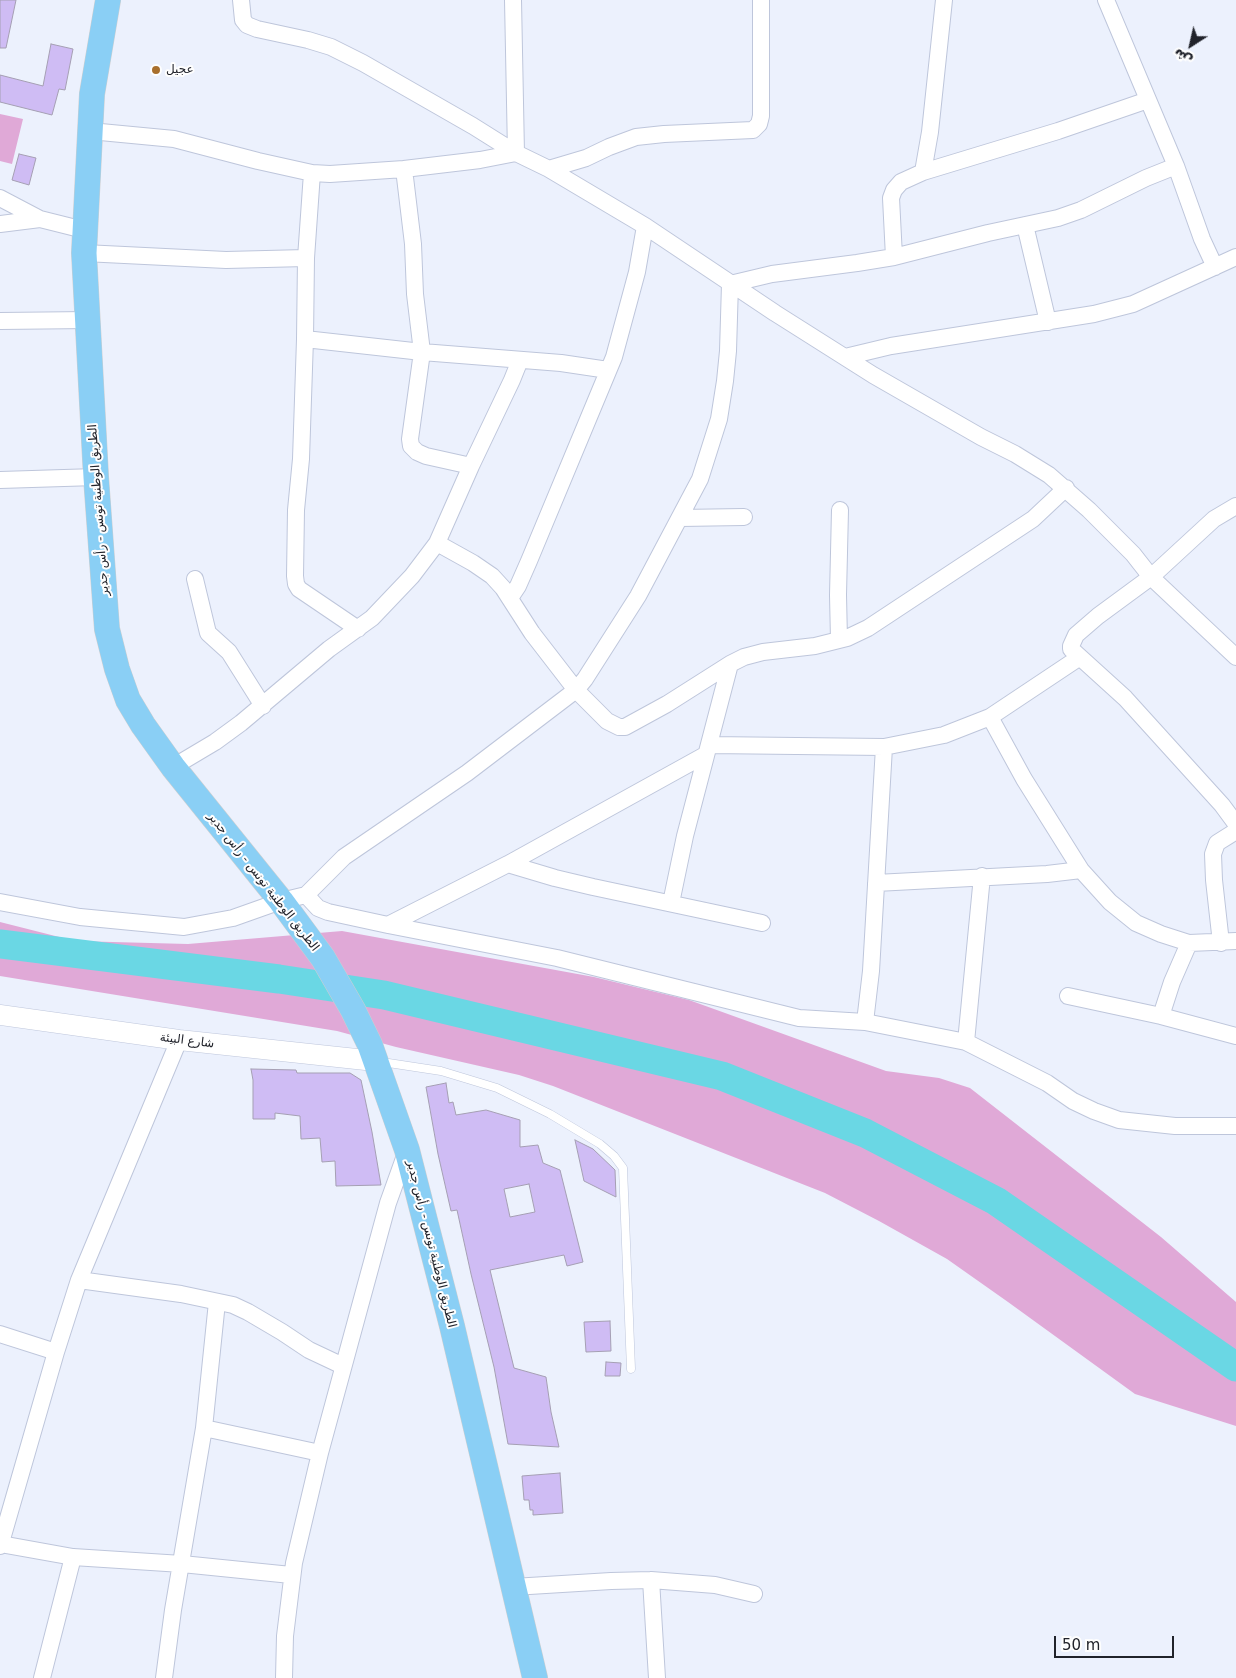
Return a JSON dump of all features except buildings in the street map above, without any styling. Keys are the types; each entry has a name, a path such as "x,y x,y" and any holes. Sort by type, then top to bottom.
{"main road":[{"name":"الطريق الوطنية تونس - رأس جدير","path":"108,0 95,77 84,242 96,477 107,629 117,669 128,700 143,725 173,767 281,901 323,958 353,1010 372,1053 407,1150 452,1326 535,1678"},
{"name":"الطريق الوطنية تونس - رأس جدير","path":"91,120 107,72 122,0"}],"street":[{"path":"241,0 243,20 247,25 332,47 363,63 645,226 730,284 873,375 1049,475 1066,488 1133,554 1152,577 1236,657"},
{"path":"513,0 516,153"},
{"path":"549,169 586,158 636,137 753,130 759,124 761,116 761,0"},
{"path":"924,172 944,0"},
{"path":"1106,0 1176,166 1202,239 1215,267"},
{"path":"894,256 891,198 894,190 901,182 924,172 1058,131 1148,100"},
{"path":"91,120 258,161 312,172 338,174 404,169 480,160 516,153"},
{"path":"730,284 772,274 894,256 1058,218 1081,210 1146,178 1176,166"},
{"path":"404,169 413,244 416,302 422,352 410,439 411,446 416,452 426,456 471,466"},
{"path":"312,172 306,258 301,459 296,519 296,584 308,595 358,629"},
{"path":"0,198 84,242 226,260 306,258"},
{"path":"0,224 40,219"},
{"path":"1025,225 1048,322"},
{"path":"510,598 529,561 614,357 637,272 645,226"},
{"path":"845,357 892,346 1094,314 1133,304 1236,257"},
{"path":"0,902 80,917 184,927 233,918 281,901 306,895 344,857 440,793 576,690 600,658 629,612 700,479 719,419 725,381 730,284"},
{"path":"0,321 88,320"},
{"path":"305,340 569,364 608,370"},
{"path":"173,767 215,742 263,706 329,650 372,618 393,598 437,543 520,360"},
{"path":"0,480 96,477"},
{"path":"437,543 492,576 503,588 532,633 576,690 607,720 619,727 625,727 668,704 744,657 763,652 815,646 839,640 868,628 1033,519 1066,488"},
{"path":"1236,506 1214,519 1152,577 1118,600 1076,635 1070,646 1125,698 1222,805 1236,824"},
{"path":"839,640 838,569 840,510"},
{"path":"680,518 744,517"},
{"path":"195,579 208,632 229,652 263,706"},
{"path":"388,925 508,864 707,750 884,747 944,735 990,717 1080,657"},
{"path":"671,903 685,836 730,664"},
{"path":"990,717 1024,779 1081,870 1110,902 1136,923 1189,943 1229,942 1214,880 1213,854 1217,844 1236,831"},
{"path":"865,1022 871,971 884,747"},
{"path":"508,864 555,878 762,923"},
{"path":"876,883 1047,874 1081,870"},
{"path":"966,1042 982,876"},
{"path":"306,895 318,908 328,912 557,958 799,1018 865,1022 966,1042 1047,1083 1073,1101 1119,1120 1175,1126 1236,1126"},
{"path":"1161,1016 1172,982 1189,943"},
{"path":"1068,996 1161,1016 1236,1036"},
{"name":"شارع البيئة","path":"0,1015 179,1040 372,1053"},
{"path":"179,1040 79,1280 56,1352 1,1545 73,1557 182,1564 292,1575"},
{"path":"284,1678 292,1575 320,1453 388,1203 407,1150"},
{"path":"79,1280 181,1294 233,1305 282,1332 309,1350 343,1366"},
{"path":"164,1678 173,1610 204,1428 217,1302"},
{"path":"0,1334 56,1352"},
{"path":"204,1428 320,1453"},
{"path":"42,1678 73,1557"},
{"path":"650,1580 657,1678"},
{"path":"513,1587 650,1580 714,1585 754,1594"}],"lane":[{"path":"372,1053 497,1088 550,1114 600,1144 614,1156 623,1168 631,1369"}],"shaded area":[{"path":"0,114 23,119 12,164 0,161"},
{"path":"0,922 75,941 188,944 342,931 594,977 689,1000 886,1071 939,1078 970,1088 1161,1237 1236,1302 1236,1426 1135,1394 947,1259 825,1193 553,1086 519,1075 396,1047 337,1031 0,976"}],"waterway":[{"path":"0,944 279,979 384,995 722,1076 865,1133 996,1201 1236,1367"}],"place":[{"name":"عجيل","path":"156,70"}]}
